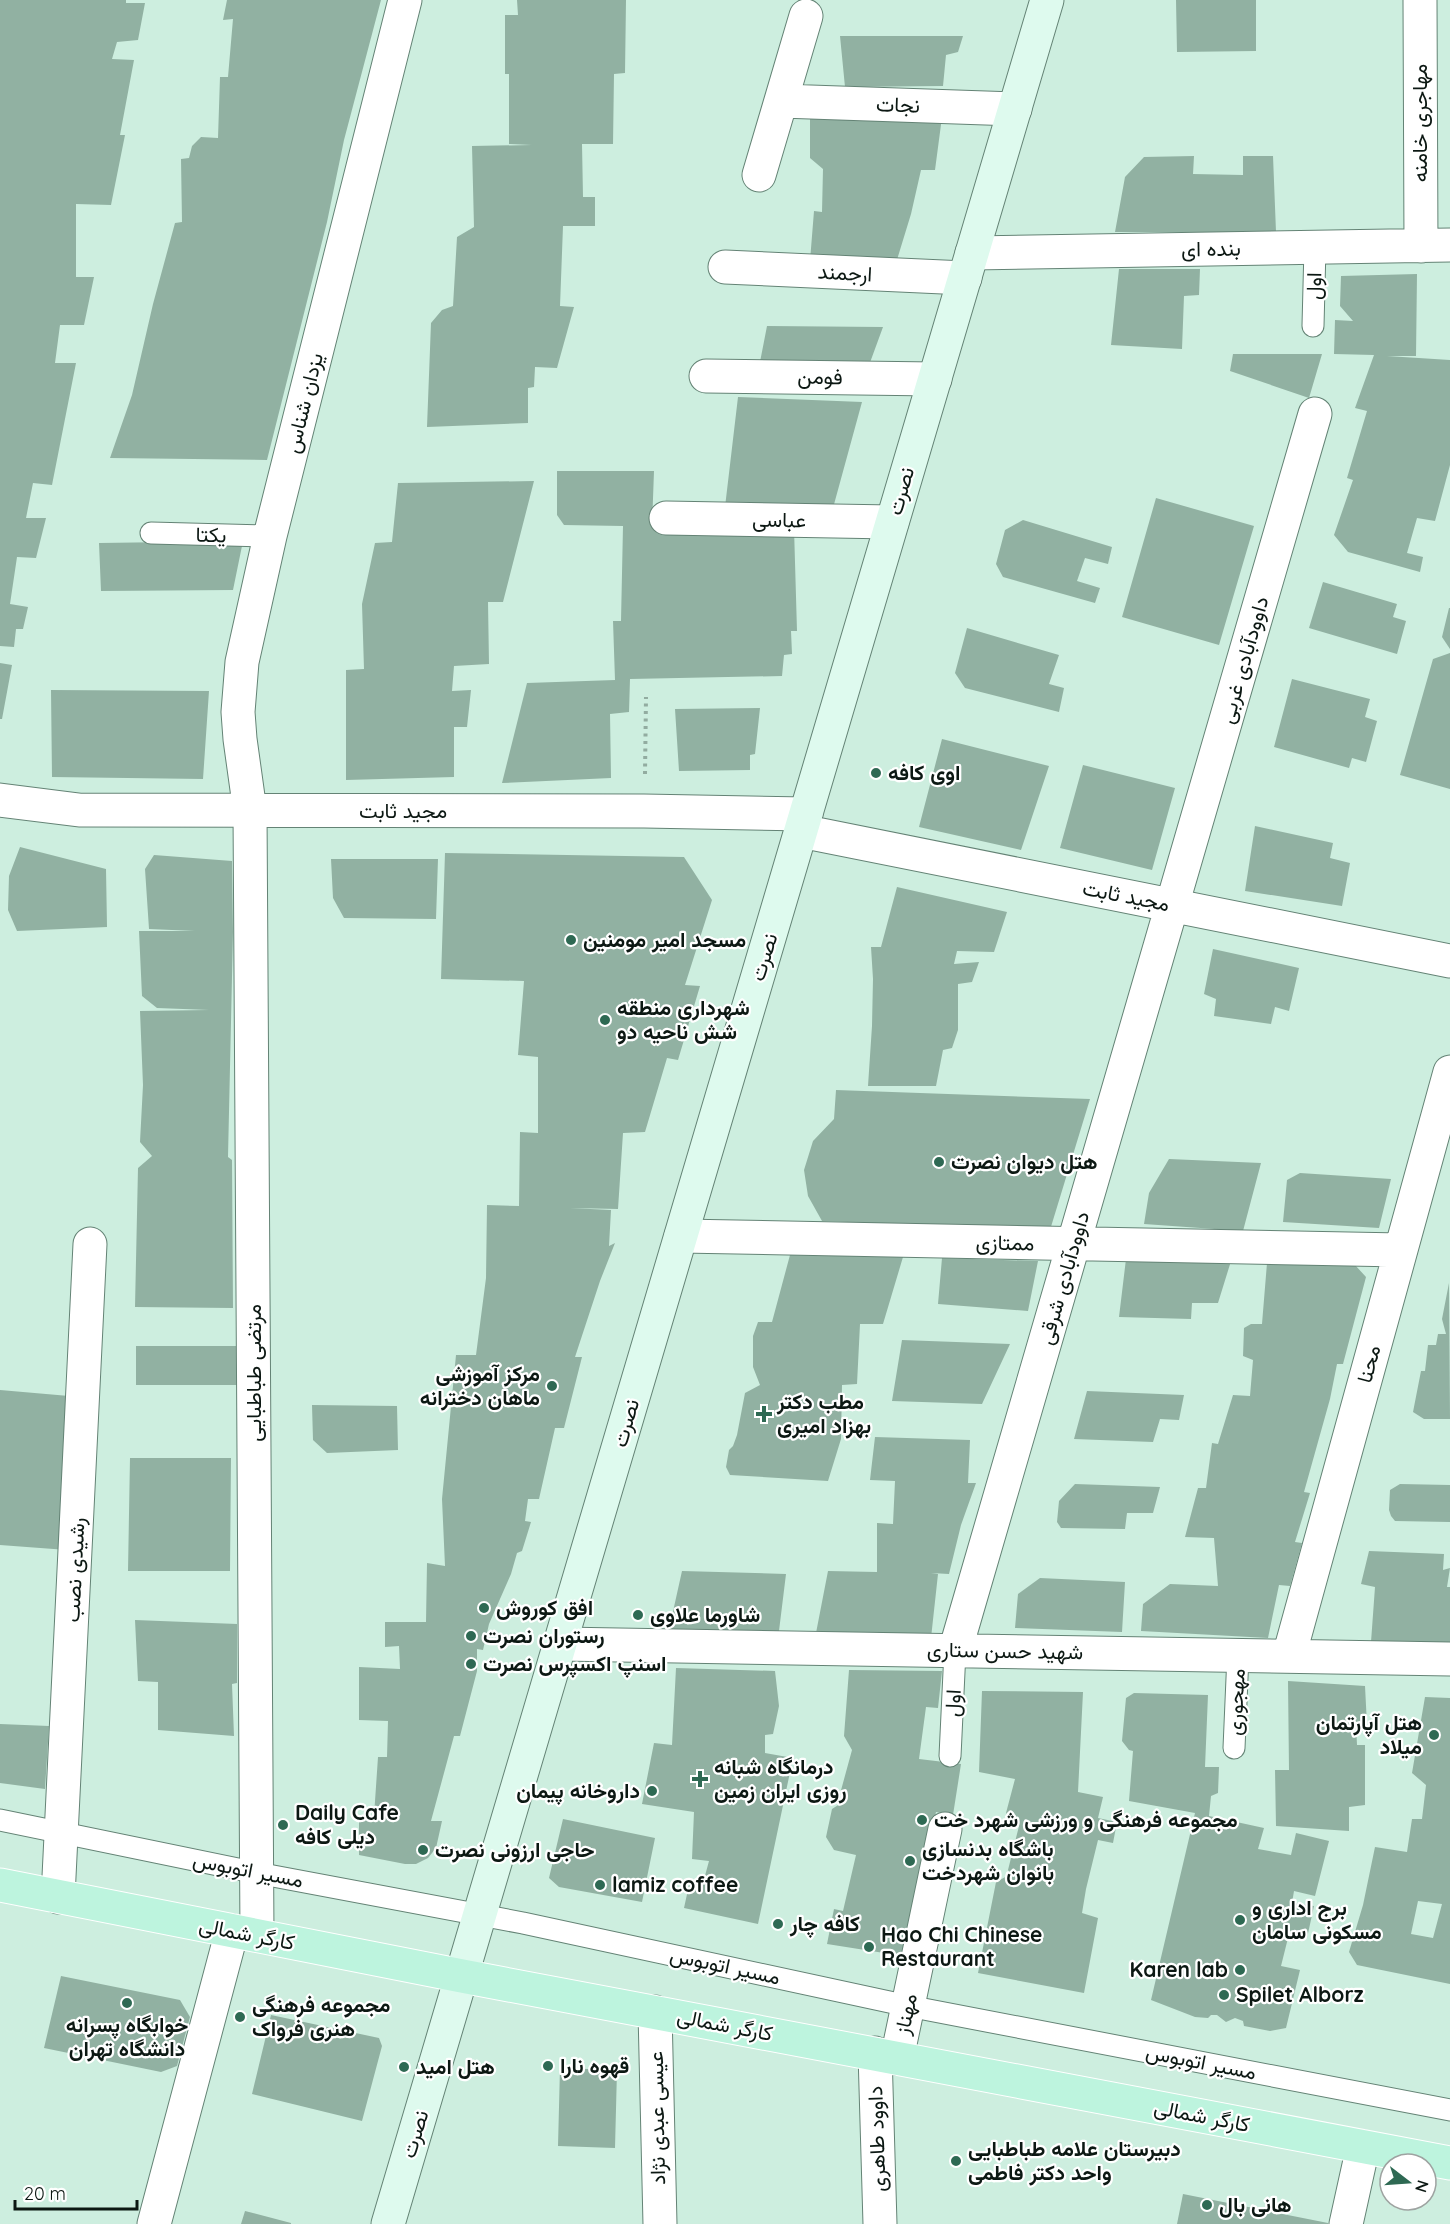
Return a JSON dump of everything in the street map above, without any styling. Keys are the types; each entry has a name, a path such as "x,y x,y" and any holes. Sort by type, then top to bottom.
{"main road":[{"name":"نصرت","path":"388,2224 1047,0"},
{"name":"کارگر شمالی","path":"0,1885 462,1976 1363,2146 1449,2159"}],"street":[{"name":"یزدان شناس","path":"250,811 240,739 238,692 242,662 270,536 405,0"},
{"name":"مهاجری خامنه","path":"1420,0 1435,246"},
{"path":"759,175 806,16"},
{"name":"نجات","path":"781,101 1015,109"},
{"name":"بنده ای","path":"968,266 1315,247 1435,246"},
{"name":"ارجمند","path":"725,267 968,266"},
{"name":"فومن","path":"706,376 935,379"},
{"name":"داوودآبادی غربی","path":"1172,905 1315,414"},
{"name":"عباسی","path":"666,518 892,522"},
{"name":"مجید ثابت","path":"0,800 79,810 644,811 804,822 1172,905 1450,961"},
{"name":"مرتضی طباطبایی","path":"154,2224 244,1933 257,1873 250,811"},
{"name":"داوودآبادی شرقی","path":"955,1651 1172,905"},
{"name":"محنا","path":"1289,1656 1450,1072"},
{"name":"ممتازی","path":"681,1236 1401,1250"},
{"name":"رشیدی نصب","path":"58,1897 63,1832 90,1244"},
{"name":"شهید حسن ستاری","path":"561,1644 1450,1659"},
{"name":"مهناز","path":"886,2056 908,2006 945,1829"},
{"name":"عیسی عبدی نژاد","path":"655,2012 660,2224"},
{"name":"داوود طاهری","path":"880,2224 886,2056"},
{"path":"1346,2224 1363,2146"}],"lane":[{"name":"اول","path":"1313,326 1315,247"},
{"name":"یکتا","path":"151,533 270,536"},
{"name":"اول","path":"950,1756 955,1651"},
{"name":"مهجوری","path":"1234,1749 1238,1655"},
{"name":"مسیر اتوبوس","path":"0,1820 257,1873 481,1914 908,2006 1450,2110"}],"path":[{"path":"644,811 646,697"}],"building":[{"path":"0,0 126,0 126,3 145,3 138,40 117,42 112,59 134,60 120,135 125,135 111,205 76,204 76,277 94,277 84,325 60,325 55,363 76,363 52,485 33,483 26,518 46,518 36,558 17,557 10,604 28,607 23,629 16,629 14,647 0,646"},
{"path":"227,0 381,0 344,140 327,222 267,460 110,458 132,395 175,223 182,222 181,159 189,158 192,146 201,137 218,138 220,77 228,77 233,19 223,20"},
{"path":"517,0 626,0 625,73 614,74 613,144 582,144 583,197 595,197 595,226 563,226 560,306 574,307 557,368 535,367 534,387 528,388 528,423 427,427 431,323 442,310 453,306 457,237 474,227 472,146 532,145 509,144 509,74 505,74 505,15 518,15"},
{"path":"1176,0 1256,0 1256,51 1177,52"},
{"path":"840,36 963,36 958,52 946,55 943,86 845,87"},
{"path":"942,117 935,170 921,170 896,263 810,261 814,211 822,212 823,169 810,158 810,118"},
{"path":"1194,156 1193,174 1243,175 1243,156 1273,156 1276,232 1115,232 1125,177 1144,157"},
{"path":"1119,269 1200,269 1199,295 1184,296 1182,349 1111,345"},
{"path":"1417,274 1416,356 1387,356 1450,360 1450,465 1435,521 1417,518 1407,553 1423,557 1420,572 1348,552 1334,535 1353,480 1347,478 1367,411 1355,408 1374,355 1334,354 1335,320 1353,321 1340,306 1341,276"},
{"path":"767,326 883,327 868,368 759,367"},
{"path":"1233,354 1322,354 1309,398 1230,371"},
{"path":"738,397 862,402 833,508 725,507"},
{"path":"557,471 654,471 652,526 794,528 797,631 791,631 792,654 784,655 782,676 630,679 629,712 610,714 611,778 502,783 527,683 615,680 613,621 621,621 623,526 564,525 557,515"},
{"path":"534,481 503,602 488,602 489,664 454,666 452,691 471,690 467,727 454,727 454,777 346,780 346,670 364,669 362,604 375,543 392,542 398,483"},
{"path":"1156,498 1254,526 1219,645 1122,617"},
{"path":"1023,520 1112,547 1108,564 1085,558 1077,581 1100,588 1095,603 1003,577 996,564 1005,530"},
{"path":"243,541 233,590 101,591 99,543"},
{"path":"1323,582 1397,604 1393,617 1406,621 1397,654 1309,628"},
{"path":"1450,608 1450,649 1442,637"},
{"path":"967,628 1059,655 1049,684 1064,688 1059,712 965,688 955,673"},
{"path":"1450,653 1450,789 1400,775 1433,659"},
{"path":"0,663 12,665 2,719 0,719"},
{"path":"1292,679 1370,699 1365,717 1377,721 1366,762 1352,758 1349,768 1274,747"},
{"path":"51,690 209,691 203,779 52,777"},
{"path":"760,708 755,754 750,755 750,770 679,771 675,709"},
{"path":"942,739 1049,766 1021,850 919,827"},
{"path":"1083,765 1175,788 1152,870 1060,848"},
{"path":"1255,826 1333,843 1330,858 1350,863 1342,906 1245,891"},
{"path":"20,847 106,869 107,927 17,931 8,910 9,876"},
{"path":"445,853 684,857 712,900 685,985 700,986 678,1060 667,1058 645,1132 623,1133 618,1209 570,1208 611,1210 609,1246 615,1243 575,1357 582,1357 564,1428 555,1428 539,1499 528,1499 525,1521 531,1522 522,1551 517,1553 511,1574 489,1624 483,1650 477,1649 477,1671 460,1736 454,1736 431,1821 442,1821 436,1848 428,1858 416,1864 405,1864 359,1855 359,1815 374,1816 378,1757 387,1757 388,1721 359,1720 359,1667 400,1669 399,1646 385,1647 385,1622 426,1622 427,1563 445,1566 442,1499 456,1355 476,1355 486,1278 487,1205 519,1206 520,1132 538,1133 538,1057 518,1055 524,981 441,979"},
{"path":"154,855 232,861 233,932 228,1157 232,1160 233,1308 135,1307 138,1168 152,1156 140,1142 143,1085 140,1011 209,1010 157,1008 142,996 139,931 195,931 149,929 145,869"},
{"path":"331,859 438,859 436,919 344,918 333,898"},
{"path":"897,887 1007,912 994,952 957,951 954,964 979,962 972,982 958,984 958,1030 952,1048 943,1050 936,1086 868,1086 872,1026 871,947 881,947"},
{"path":"1213,949 1299,968 1289,1011 1275,1007 1271,1024 1214,1016 1216,999 1204,994"},
{"name":"هتل دیوان نصرت","path":"836,1090 1090,1099 1050,1230 822,1221 808,1196 804,1170 813,1141 834,1119"},
{"path":"1169,1159 1261,1163 1243,1231 1144,1224 1149,1193"},
{"path":"1300,1173 1391,1179 1379,1228 1283,1222 1287,1180"},
{"path":"790,1255 903,1257 883,1324 860,1324 857,1384 842,1385 841,1439 828,1481 730,1475 726,1467 729,1450 737,1435 745,1393 760,1385 753,1367 753,1336 758,1322 772,1322"},
{"path":"942,1258 1038,1261 1028,1311 938,1304"},
{"path":"1126,1259 1231,1261 1218,1303 1192,1303 1191,1319 1119,1317"},
{"path":"1267,1263 1355,1265 1366,1277 1343,1364 1337,1364 1330,1399 1304,1492 1310,1493 1295,1542 1302,1543 1290,1586 1279,1585 1268,1638 1141,1631 1143,1604 1170,1584 1218,1586 1214,1538 1185,1537 1198,1488 1206,1488 1212,1443 1218,1444 1233,1395 1250,1396 1253,1360 1243,1356 1244,1328 1251,1324 1262,1324"},
{"path":"1449,1283 1450,1419 1424,1419 1413,1412 1421,1371 1425,1371 1428,1345 1436,1345 1438,1334 1446,1334 1442,1319"},
{"path":"902,1340 1010,1344 982,1404 892,1401"},
{"path":"136,1346 238,1346 238,1385 136,1385"},
{"path":"0,1390 69,1396 62,1470 73,1471 67,1550 0,1545"},
{"path":"1087,1391 1184,1395 1179,1420 1160,1419 1153,1442 1074,1439"},
{"path":"312,1405 397,1406 398,1450 327,1453 313,1440"},
{"path":"875,1437 970,1440 968,1483 976,1483 961,1525 949,1574 931,1573 938,1574 931,1638 816,1633 828,1571 877,1572 877,1523 893,1524 895,1481 870,1480"},
{"path":"130,1458 231,1458 230,1571 128,1571"},
{"path":"1075,1484 1160,1487 1153,1513 1127,1513 1125,1529 1061,1528 1057,1522 1059,1501"},
{"path":"1400,1484 1450,1485 1450,1522 1395,1521 1389,1510 1390,1490"},
{"path":"1369,1551 1444,1554 1443,1570 1450,1568 1447,1587 1450,1587 1450,1643 1371,1642 1375,1587 1361,1584"},
{"path":"682,1571 786,1574 778,1639 668,1634"},
{"path":"1040,1578 1125,1582 1122,1632 1015,1628 1018,1594"},
{"path":"135,1620 237,1624 237,1683 232,1684 234,1736 158,1730 158,1682 138,1681"},
{"path":"676,1668 775,1671 779,1706 773,1734 765,1735 765,1753 793,1758 758,1924 684,1908 689,1885 703,1883 709,1861 692,1859 694,1812 642,1804 654,1743 672,1745"},
{"path":"849,1670 942,1671 938,1708 926,1707 919,1759 961,1764 953,1815 936,1812 903,1956 827,1944 834,1909 843,1911 856,1855 834,1850 826,1837 832,1809 846,1800 840,1794 852,1750 844,1736"},
{"path":"1288,1681 1365,1686 1367,1725 1356,1725 1357,1745 1365,1745 1365,1805 1349,1807 1349,1831 1276,1826 1275,1770 1289,1770"},
{"path":"982,1691 1083,1692 1078,1792 1103,1797 1098,1818 1117,1822 1113,1843 1098,1840 1086,1889 1082,1913 1098,1918 1084,1993 978,1973 996,1882 1011,1874 1008,1870 1019,1826 1006,1813 1015,1779 979,1772"},
{"name":"برج اداری و مسکونی سامان","path":"1134,1693 1208,1695 1205,1767 1219,1767 1218,1793 1211,1796 1209,1816 1264,1828 1258,1849 1291,1855 1296,1833 1329,1841 1315,1896 1294,1891 1292,1903 1314,1906 1307,1938 1289,1934 1281,1966 1300,1970 1286,2028 1270,2031 1244,2026 1243,2021 1235,2018 1226,2022 1217,2015 1211,2015 1208,2018 1195,2017 1151,2000 1195,1813 1129,1801 1133,1751 1129,1750 1122,1741 1126,1698"},
{"path":"1425,1697 1450,1698 1450,1984 1357,1965 1349,1952 1363,1905 1375,1847 1407,1852 1412,1819 1422,1819 1426,1785 1412,1773","holes":["1418,1901 1442,1904 1433,1938 1411,1934"]},
{"path":"0,1724 49,1726 45,1789 0,1783"},
{"path":"563,1819 655,1838 642,1902 559,1887 549,1878"},
{"path":"61,1976 180,2000 190,2017 177,2066 161,2072 44,2048"},
{"path":"271,2015 379,2038 382,2046 362,2121 252,2094"},
{"path":"560,2068 617,2070 615,2148 558,2146"},
{"path":"1183,2194 1328,2223 1328,2224 1177,2224"},
{"path":"245,2211 291,2223 291,2224 241,2224"}],"place":[{"name":"اوی کافه","path":"876,773"},
{"name":"مسجد امیر مومنین","path":"571,940"},
{"name":"شهرداری منطقه شش ناحیه دو","path":"605,1020"},
{"name":"هتل دیوان نصرت","path":"939,1162"},
{"name":"مرکز آموزشی ماهان دخترانه","path":"552,1386"},
{"name":"مطب دکتر بهزاد امیری","path":"764,1414"},
{"name":"افق کوروش","path":"484,1608"},
{"name":"شاورما علاوی","path":"638,1615"},
{"name":"رستوران نصرت","path":"471,1636"},
{"name":"اسنپ اکسپرس نصرت","path":"471,1664"},
{"name":"هتل آپارتمان میلاد","path":"1434,1735"},
{"name":"درمانگاه شبانه روزی ایران زمین","path":"700,1779"},
{"name":"داروخانه پیمان","path":"652,1791"},
{"name":"مجموعه فرهنگی و ورزشی شهرد خت","path":"922,1820"},
{"name":"Daily Cafe دیلی کافه","path":"283,1825"},
{"name":"حاجی ارزونی نصرت","path":"423,1850"},
{"name":"باشگاه بدنسازی بانوان شهردخت","path":"910,1861"},
{"name":"lamiz coffee","path":"600,1885"},
{"name":"برج اداری و مسکونی سامان","path":"1240,1920"},
{"name":"کافه چار","path":"778,1924"},
{"name":"Hao Chi Chinese Restaurant","path":"869,1947"},
{"name":"Karen lab","path":"1240,1970"},
{"name":"Spilet Alborz","path":"1224,1995"},
{"name":"خوابگاه پسرانه دانشگاه تهران","path":"127,2003"},
{"name":"مجموعه فرهنگی هنری فرواک","path":"240,2017"},
{"name":"قهوه نارا","path":"548,2066"},
{"name":"هتل امید","path":"404,2067"},
{"name":"دبیرستان علامه طباطبایی واحد دکتر فاطمی","path":"956,2161"},
{"name":"هانی بال","path":"1207,2205"}]}
